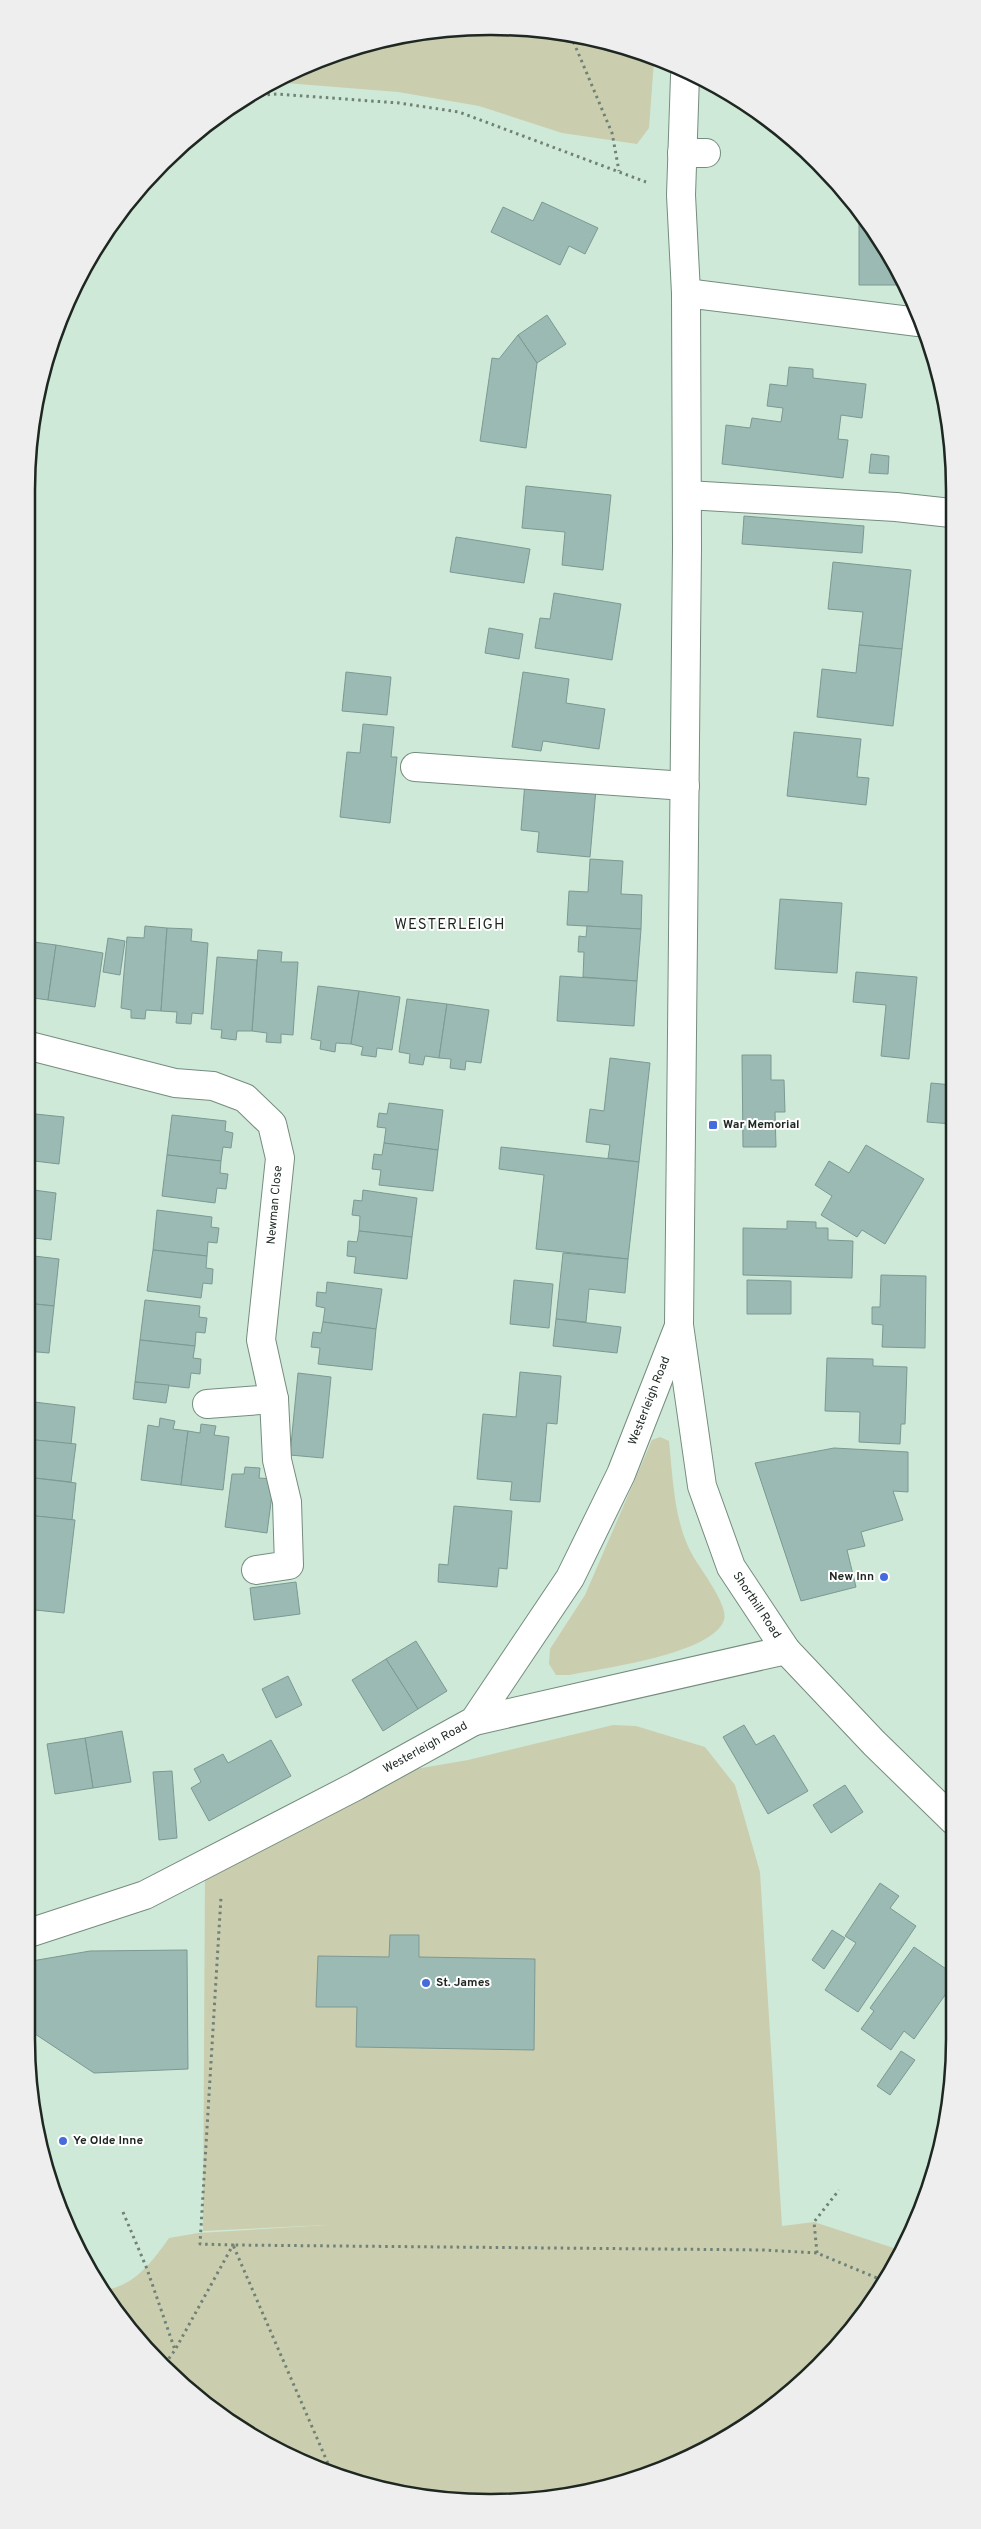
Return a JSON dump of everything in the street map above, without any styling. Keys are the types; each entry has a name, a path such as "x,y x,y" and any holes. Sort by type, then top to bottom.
{"street":[{"path":"680,1325 687,495 686,293 681,195 694,153 685,79"},
{"path":"686,293 913,321"},
{"path":"687,495 896,507 946,512"},
{"path":"415,767 685,786"},
{"name":"Newman Close","path":"35,1046 175,1083 213,1086 245,1098 272,1124 280,1158 261,1340 274,1399 277,1460 287,1502 289,1565 256,1570"},
{"name":"Shorthill Road","path":"680,1325 702,1486 731,1567 786,1650 874,1743 946,1811"},
{"name":"Westerleigh Road","path":"35,1931 145,1895 356,1786 474,1720 570,1578 621,1474 680,1325"},
{"path":"207,1404 274,1399"},
{"path":"474,1720 786,1650"}],"path":[{"path":"574,43 612,133 619,172"},
{"path":"265,95 277,94 399,103 459,112 681,195"},
{"path":"224,1854 200,2244 764,2250 817,2253 877,2278"},
{"path":"817,2253 814,2222 839,2190"},
{"path":"123,2212 147,2269 175,2350"},
{"path":"168,2360 233,2245"},
{"path":"233,2245 329,2464"}],"green space":[{"path":"461,36 520,36 550,39 608,51 654,66 649,128 637,144 562,133 479,106 398,92 287,83 344,59 373,51 431,39"},
{"path":"660,1437 669,1441 675,1500 682,1529 693,1556 718,1597 722,1606 724,1620 716,1632 700,1642 655,1658 570,1675 556,1675 549,1664 550,1649 585,1595 652,1440"},
{"path":"613,1725 636,1726 705,1747 735,1785 760,1872 782,2226 814,2222 895,2248 869,2292 833,2339 791,2381 744,2417 692,2447 637,2470 579,2485 520,2493 461,2493 402,2485 344,2470 289,2447 237,2417 190,2381 148,2339 110,2289 133,2279 149,2264 169,2238 198,2233 327,2225 203,2231 205,1870 398,1772 468,1760"}],"building":[{"path":"542,202 598,228 585,254 569,246 560,265 491,232 503,207 533,221"},
{"path":"859,223 897,285 859,285"},
{"path":"547,315 566,344 537,363 518,335"},
{"path":"518,335 537,363 526,448 480,441 492,358 499,359"},
{"path":"789,367 813,369 813,378 866,384 862,418 841,415 838,439 848,440 843,478 722,464 726,425 750,428 752,418 781,422 783,408 767,406 770,384 787,386"},
{"path":"871,454 889,456 888,474 869,473"},
{"path":"526,486 611,495 603,570 562,565 565,532 522,528"},
{"path":"744,516 864,526 862,553 742,544"},
{"path":"456,537 530,549 524,583 450,572"},
{"path":"833,562 911,570 902,649 859,645 863,612 828,609"},
{"path":"554,593 621,604 612,660 535,648 540,618 550,619"},
{"path":"489,628 523,634 519,659 485,653"},
{"path":"859,645 902,649 893,726 817,717 822,669 856,673"},
{"path":"346,672 391,677 387,715 342,711"},
{"path":"523,672 569,679 566,703 605,709 599,749 543,741 541,751 512,747"},
{"path":"363,724 394,727 391,757 397,757 390,823 340,817 347,752 360,753"},
{"path":"794,732 861,739 857,777 869,778 866,805 787,796"},
{"path":"525,782 596,789 590,857 537,852 539,832 521,830"},
{"path":"590,859 623,861 621,894 642,895 641,929 567,925 569,891 588,892"},
{"path":"780,899 842,903 837,973 775,969"},
{"path":"145,926 167,928 161,1011 146,1010 145,1019 131,1018 131,1010 121,1008 127,937 144,938"},
{"path":"587,926 641,929 637,981 583,977 584,952 578,952 579,936 586,937"},
{"path":"167,928 192,929 191,941 208,943 203,1014 192,1013 191,1024 176,1023 177,1012 161,1011"},
{"path":"108,938 125,941 120,975 103,972"},
{"path":"35,942 56,945 48,1000 35,998"},
{"path":"56,945 103,953 95,1007 48,1000"},
{"path":"258,950 282,952 281,962 298,962 293,1035 281,1034 281,1043 266,1042 267,1033 252,1031"},
{"path":"217,957 257,960 252,1031 237,1031 236,1040 221,1038 222,1030 211,1029"},
{"path":"856,972 917,977 909,1059 881,1056 886,1005 853,1002"},
{"path":"560,976 637,981 634,1026 557,1021"},
{"path":"318,986 359,991 351,1044 336,1043 335,1052 320,1049 321,1041 311,1039"},
{"path":"359,991 400,997 392,1050 377,1048 376,1057 361,1055 363,1047 351,1044"},
{"path":"407,999 447,1004 439,1058 425,1056 423,1065 409,1063 410,1054 399,1052"},
{"path":"447,1004 489,1010 481,1063 466,1061 465,1070 450,1068 451,1059 439,1058"},
{"path":"742,1055 771,1055 771,1080 784,1080 785,1112 775,1112 776,1147 743,1147"},
{"path":"610,1058 650,1063 639,1162 608,1158 610,1145 586,1142 590,1109 604,1111"},
{"path":"931,1083 946,1084 946,1124 927,1122"},
{"path":"389,1103 443,1110 438,1150 384,1143 386,1128 377,1127 379,1113 387,1114"},
{"path":"35,1114 64,1117 59,1164 35,1161"},
{"path":"172,1115 226,1121 225,1131 233,1133 231,1148 223,1147 221,1161 167,1155"},
{"path":"384,1143 438,1150 433,1191 379,1185 381,1170 372,1169 374,1154 382,1155"},
{"path":"866,1145 924,1179 885,1244 862,1230 857,1237 821,1215 832,1196 815,1185 829,1161 849,1173"},
{"path":"501,1147 639,1162 628,1259 536,1249 544,1175 499,1169"},
{"path":"167,1155 221,1161 220,1173 228,1174 226,1189 217,1188 215,1203 162,1196"},
{"path":"35,1190 56,1193 51,1240 35,1238"},
{"path":"363,1190 417,1198 412,1237 359,1231 360,1216 352,1215 354,1200 362,1201"},
{"path":"157,1210 212,1217 211,1227 219,1228 217,1243 208,1242 207,1256 153,1250"},
{"path":"787,1221 816,1222 816,1228 828,1228 828,1240 853,1241 852,1278 743,1275 743,1228 787,1229"},
{"path":"359,1231 412,1237 407,1279 354,1273 356,1257 347,1256 348,1241 357,1242"},
{"path":"153,1250 207,1256 206,1268 213,1269 212,1284 203,1283 201,1298 147,1291"},
{"path":"563,1253 628,1259 625,1293 589,1289 586,1322 556,1319"},
{"path":"35,1256 59,1259 54,1306 35,1304"},
{"path":"881,1275 926,1276 925,1348 882,1347 883,1325 872,1324 872,1307 880,1307"},
{"path":"514,1280 553,1284 549,1328 510,1324"},
{"path":"747,1280 791,1281 791,1314 747,1314"},
{"path":"327,1282 382,1289 376,1329 323,1322 325,1308 316,1306 317,1292 326,1293"},
{"path":"145,1300 200,1306 199,1317 207,1318 205,1333 196,1332 195,1346 140,1340"},
{"path":"35,1304 54,1306 49,1353 35,1352"},
{"path":"556,1319 621,1327 617,1353 553,1346"},
{"path":"323,1322 376,1329 372,1370 318,1364 320,1348 311,1347 313,1332 321,1333"},
{"path":"140,1340 195,1346 193,1358 201,1359 200,1374 191,1373 189,1388 135,1382"},
{"path":"827,1358 873,1359 873,1366 907,1367 905,1424 901,1424 900,1444 859,1442 860,1412 825,1411"},
{"path":"520,1372 561,1376 557,1424 547,1423 540,1502 510,1500 512,1482 477,1479 483,1414 516,1417"},
{"path":"298,1373 331,1377 323,1458 290,1455"},
{"path":"135,1382 169,1385 166,1403 133,1399"},
{"path":"35,1402 75,1407 71,1444 35,1440"},
{"path":"160,1418 175,1421 173,1429 188,1431 181,1485 141,1480 148,1425 159,1427"},
{"path":"201,1424 216,1426 214,1435 229,1437 223,1490 181,1485 188,1431 200,1433"},
{"path":"35,1440 76,1444 71,1482 35,1478"},
{"path":"834,1448 908,1452 908,1492 893,1491 903,1520 861,1532 865,1546 847,1550 856,1587 801,1601 755,1463"},
{"path":"245,1467 260,1468 259,1478 274,1479 267,1533 225,1527 232,1474 244,1474"},
{"path":"35,1478 76,1483 72,1520 35,1516"},
{"path":"454,1506 512,1511 507,1569 499,1568 497,1587 438,1582 439,1564 448,1565"},
{"path":"35,1516 75,1520 64,1613 35,1610"},
{"path":"296,1582 300,1614 254,1620 250,1588"},
{"path":"416,1641 447,1691 418,1709 386,1659"},
{"path":"386,1659 418,1709 383,1731 352,1680"},
{"path":"288,1676 302,1705 276,1718 262,1689"},
{"path":"744,1725 756,1745 774,1735 808,1791 768,1814 723,1737"},
{"path":"122,1731 131,1782 93,1788 85,1738"},
{"path":"85,1738 93,1788 55,1794 47,1744"},
{"path":"271,1740 291,1776 209,1821 191,1788 201,1782 194,1769 223,1754 228,1763"},
{"path":"172,1771 177,1838 159,1840 153,1772"},
{"path":"845,1785 863,1812 831,1833 813,1805"},
{"path":"880,1883 899,1896 890,1908 916,1926 858,2012 825,1990 856,1943 845,1936"},
{"path":"832,1930 845,1938 824,1969 812,1960"},
{"name":"St. James","path":"390,1935 419,1935 419,1957 535,1959 534,2050 356,2047 357,2007 316,2007 318,1956 389,1957"},
{"path":"914,1947 946,1969 946,1994 914,2039 904,2031 891,2050 861,2029 874,2011 870,2008"},
{"path":"187,1950 188,2069 94,2073 35,2034 35,1960 90,1951"},
{"path":"901,2051 915,2060 890,2095 877,2086"}],"place":[{"name":"War Memorial","path":"713,1125"},
{"name":"New Inn","path":"884,1577"},
{"name":"St. James","path":"426,1983"},
{"name":"Ye Olde Inne","path":"63,2141"}],"district":[{"name":"WESTERLEIGH","path":"450,925"}]}
